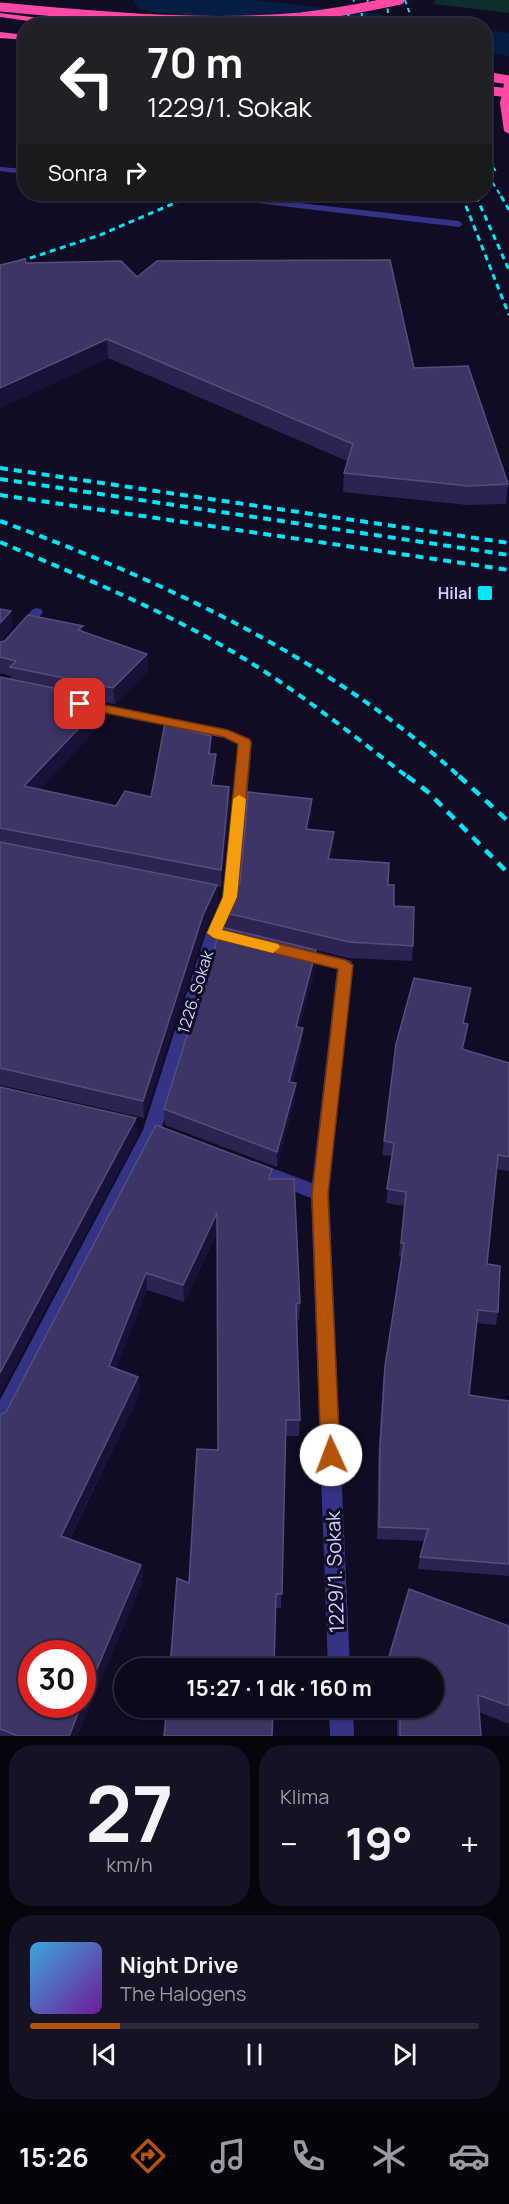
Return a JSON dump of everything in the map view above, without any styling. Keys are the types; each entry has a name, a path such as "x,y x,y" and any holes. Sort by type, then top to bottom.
{"highway":[{"path":"273,18 315,15 400,0"},
{"path":"0,8 137,18"},
{"path":"0,15 24,18"},
{"path":"0,26 18,28"},
{"path":"0,35 18,37"},
{"path":"492,77 509,80 505,103 509,131"},
{"path":"492,91 509,93"}],"street":[{"path":"0,169 18,171"},
{"path":"264,201 459,224"},
{"path":"0,653 38,612"},
{"name":"1226. Sokak","path":"0,1420 158,1132 224,896 245,742 228,734 66,701"},
{"path":"214,933 236,938"},
{"name":"1229/1. Sokak","path":"280,949 345,965 320,1194 339,1658"},
{"path":"130,1125 158,1132"},
{"path":"242,1164 320,1194"},
{"path":"341,1718 342,1736"}],"green space":[{"path":"435,0 509,0 509,13 434,4"}],"water":[{"path":"323,9 397,18 311,18"},
{"path":"492,30 509,33 509,56 492,53"}],"building":[{"path":"25,259 26,263 121,261 137,277 157,261 390,260 414,368 468,366 508,484 469,486 344,473 353,444 107,339 0,388 0,265"},
{"path":"0,609 11,611 0,623"},
{"path":"28,615 83,626 78,630 147,654 113,688 10,667 16,661 0,657 0,642 5,641"},
{"path":"0,677 102,698 96,704 101,705 24,786 116,806 125,791 151,797 165,723 211,736 209,754 216,754 211,785 229,787 221,870 0,828"},
{"path":"248,792 312,799 306,829 334,832 328,859 389,863 388,885 394,885 394,906 414,907 413,946 349,942 226,913 240,882"},
{"path":"0,842 217,885 203,915 143,1101 0,1068"},
{"path":"221,927 316,950 296,1027 303,1028 289,1082 296,1083 277,1152 164,1109"},
{"path":"414,978 471,988 463,1023 468,1024 462,1049 509,1063 509,1157 498,1155 487,1264 500,1266 498,1312 478,1310 469,1395 509,1401 509,1564 420,1557 428,1529 379,1527 380,1447 385,1366 404,1243 401,1243 406,1192 387,1189 394,1143 384,1141 396,1044"},
{"path":"0,1087 136,1118 0,1373"},
{"path":"156,1125 272,1169 269,1179 294,1179 300,1303 296,1304 300,1420 286,1420 282,1594 276,1594 274,1658 171,1658 177,1578 189,1583 197,1449 218,1450 217,1213 183,1285 146,1273 109,1366 138,1377 61,1536 141,1565 96,1672 96,1640 18,1640 18,1718 77,1718 69,1736 18,1736 0,1729 0,1415 6,1412"},
{"path":"409,1589 509,1626 509,1706 478,1695 481,1736 400,1736 400,1718 444,1718 444,1658 389,1658"},
{"path":"166,1718 273,1718 272,1736 164,1736"}],"waterway":[{"path":"152,0 309,18"}],"railway":[{"path":"348,18 354,0"},
{"path":"362,18 368,0"},
{"path":"387,0 389,18"},
{"path":"405,0 411,18"},
{"path":"492,165 497,173"},
{"path":"492,181 502,198"},
{"path":"501,196 509,210"},
{"path":"0,268 100,235 179,201"},
{"path":"464,201 509,315"},
{"path":"478,201 509,270"},
{"path":"0,468 509,543"},
{"path":"0,479 509,555"},
{"path":"0,495 509,570"},
{"path":"0,521 123,570 243,627 301,660 357,696 411,735 461,778"},
{"path":"0,542 123,595 214,641 286,686 409,778"},
{"path":"407,776 428,792 509,874"},
{"path":"459,776 509,822"}],"slow traffic":[{"path":"239,799 230,897 214,933 273,947"}],"place":[{"name":"Hilal","path":"485,593"}],"route":[{"path":"80,704 228,734 245,742 230,897 214,933 345,965 320,1194 331,1455"}]}
